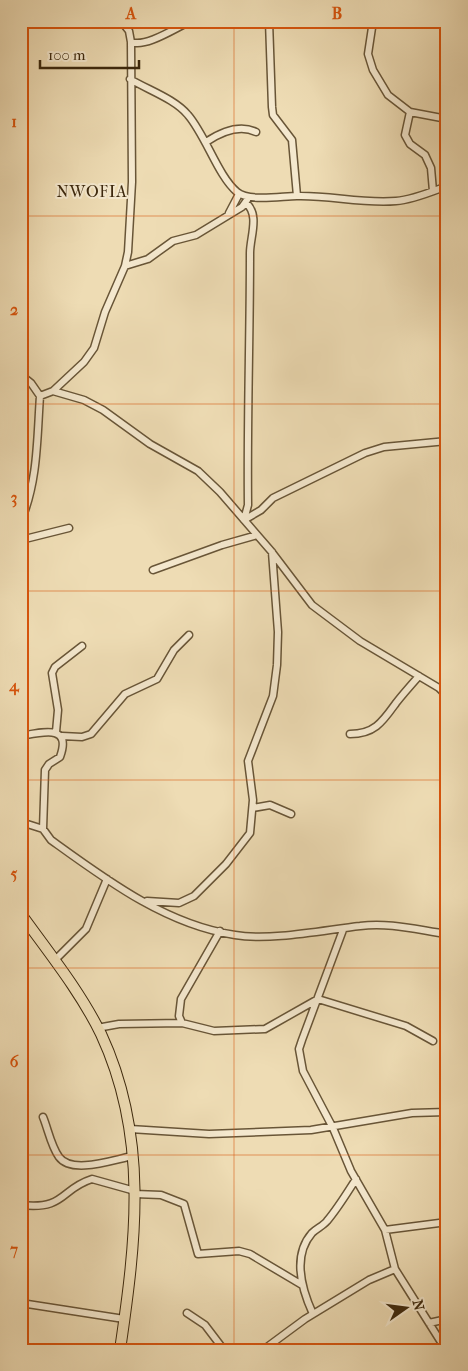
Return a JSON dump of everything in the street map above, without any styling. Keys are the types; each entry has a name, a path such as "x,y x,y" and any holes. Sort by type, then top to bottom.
{"main road":[{"path":"21,914 97,1028 120,1088 130,1129 135,1193 133,1255 120,1350"}],"street":[{"path":"40,396 53,391 94,348 105,312 125,266 128,252 132,182 131,42 129,31 123,22 134,21"},
{"path":"131,42 144,43 152,38 170,34 191,21"},
{"path":"269,21 273,115 292,140 297,196"},
{"path":"373,21 368,54 373,70 388,96 410,112 447,119"},
{"path":"130,79 181,107 206,142 228,182 247,200 251,207 253,219 248,309 248,505 244,520"},
{"path":"410,112 405,135 410,144 426,155 431,168 433,191"},
{"path":"206,142 217,135 239,128 256,132"},
{"path":"125,266 148,259 173,241 196,235 247,200 297,196 378,202 398,201 447,186"},
{"path":"229,213 239,194"},
{"path":"21,375 31,383 40,396 34,477 30,498 21,521"},
{"path":"53,391 84,400 97,407 150,444 198,471 257,534 312,605 360,641 439,688 447,696"},
{"path":"244,520 261,510 273,498 365,454 384,447 447,441"},
{"path":"21,540 69,528"},
{"path":"152,570 257,534"},
{"path":"142,901 179,903 194,896 226,864 250,833 253,808 248,761 273,696 277,665 278,632 271,551"},
{"path":"21,736 59,734 82,737 91,734 125,694 157,679 174,650 189,635"},
{"path":"43,829 45,770 49,764 60,757 64,742 59,734 58,710 52,673 55,667 82,646"},
{"path":"350,734 361,734 374,729 386,719 419,676"},
{"path":"253,808 270,806 291,814"},
{"path":"21,822 43,829 51,840 142,901 172,916 235,935 276,935 324,929 343,930 360,926 389,925 447,934"},
{"path":"54,961 86,930 107,879"},
{"path":"343,930 299,1049 300,1062 356,1179 386,1230 395,1270 446,1350"},
{"path":"182,1024 179,1016 180,1000 220,931"},
{"path":"97,1028 120,1024 182,1024 214,1031 265,1029 318,999 406,1026 433,1041"},
{"path":"130,1129 209,1134 333,1128 412,1113 447,1112"},
{"path":"43,1117 60,1158 66,1162 76,1166 91,1165 133,1156"},
{"path":"21,1205 42,1206 56,1203 85,1181 92,1179 135,1193 161,1196 184,1204 198,1254 239,1251 250,1254 302,1285"},
{"path":"313,1314 302,1285 301,1266 304,1248 312,1233 325,1224 339,1206 356,1179"},
{"path":"386,1230 447,1222"},
{"path":"263,1350 313,1314 369,1280 395,1270"},
{"path":"21,1303 124,1319"},
{"path":"187,1313 205,1325 224,1350"},
{"path":"429,1323 447,1318"}],"district":[{"name":"NWOFIA","path":"92,191"}]}
